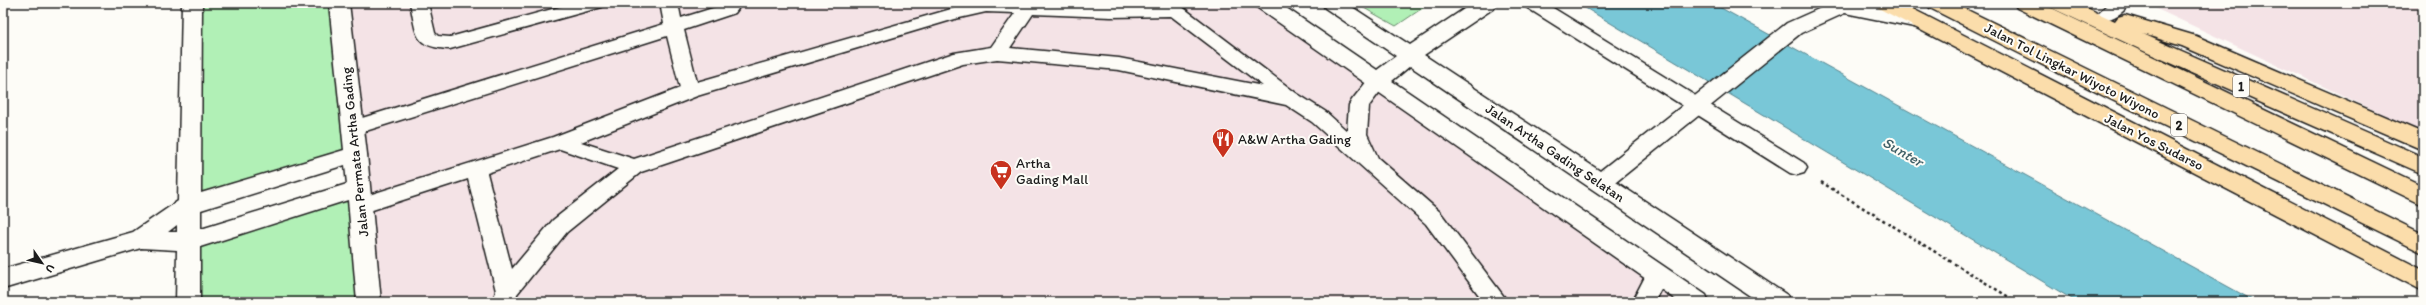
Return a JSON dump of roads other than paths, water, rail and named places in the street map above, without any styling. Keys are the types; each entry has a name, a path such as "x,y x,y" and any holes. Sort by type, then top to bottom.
{"highway":[{"name":"Jalan Yos Sudarso","path":"1885,3 2423,282"},
{"name":"Jalan Tol Lingkar Wiyoto Wiyono","path":"1937,3 2111,91 2423,244"},
{"path":"2024,3 2423,196"},
{"name":"1","path":"2059,3 2155,48 2423,166"},
{"name":"1","path":"2077,3 2113,12 2189,41 2423,142"},
{"name":"1","path":"2113,12 2300,103 2423,155"}],"street":[{"path":"188,302 192,3"},
{"name":"Jalan Permata Artha Gading","path":"339,3 356,154 358,197 369,302"},
{"path":"1265,3 1696,302"},
{"name":"Jalan Artha Gading Selatan","path":"1332,3 1410,56 1605,178 1778,302"},
{"path":"1378,82 1410,56 1487,3"},
{"path":"1605,178 1794,28 1843,6 1919,21"},
{"path":"3,279 141,239 189,205 356,154"},
{"path":"141,239 188,242 358,197"}],"lane":[{"path":"419,3 426,35 433,42 450,43 596,3"},
{"path":"669,3 690,91"},
{"path":"1532,3 1689,112 1798,168"},
{"path":"2047,3 2423,173"},
{"path":"358,197 476,169 560,142 690,91 953,13 986,6 1026,9 1057,6 1175,10 1292,99 1319,117 1433,218 1497,302"},
{"path":"353,128 729,9"},
{"path":"997,53 1026,9"},
{"path":"505,296 560,226 634,167 961,58 997,53 1119,64 1292,99"},
{"path":"1374,165 1356,134 1359,105 1378,82"},
{"path":"560,142 634,167"},
{"path":"476,169 505,296"},
{"path":"1643,302 1657,275"}],"water":[{"name":"Sunter","path":"1577,3 1712,3 2256,302 2077,302"}],"place":[{"name":"A&W Artha Gading","path":"1223,158"},
{"name":"Artha Gading Mall","path":"1001,190"}]}
